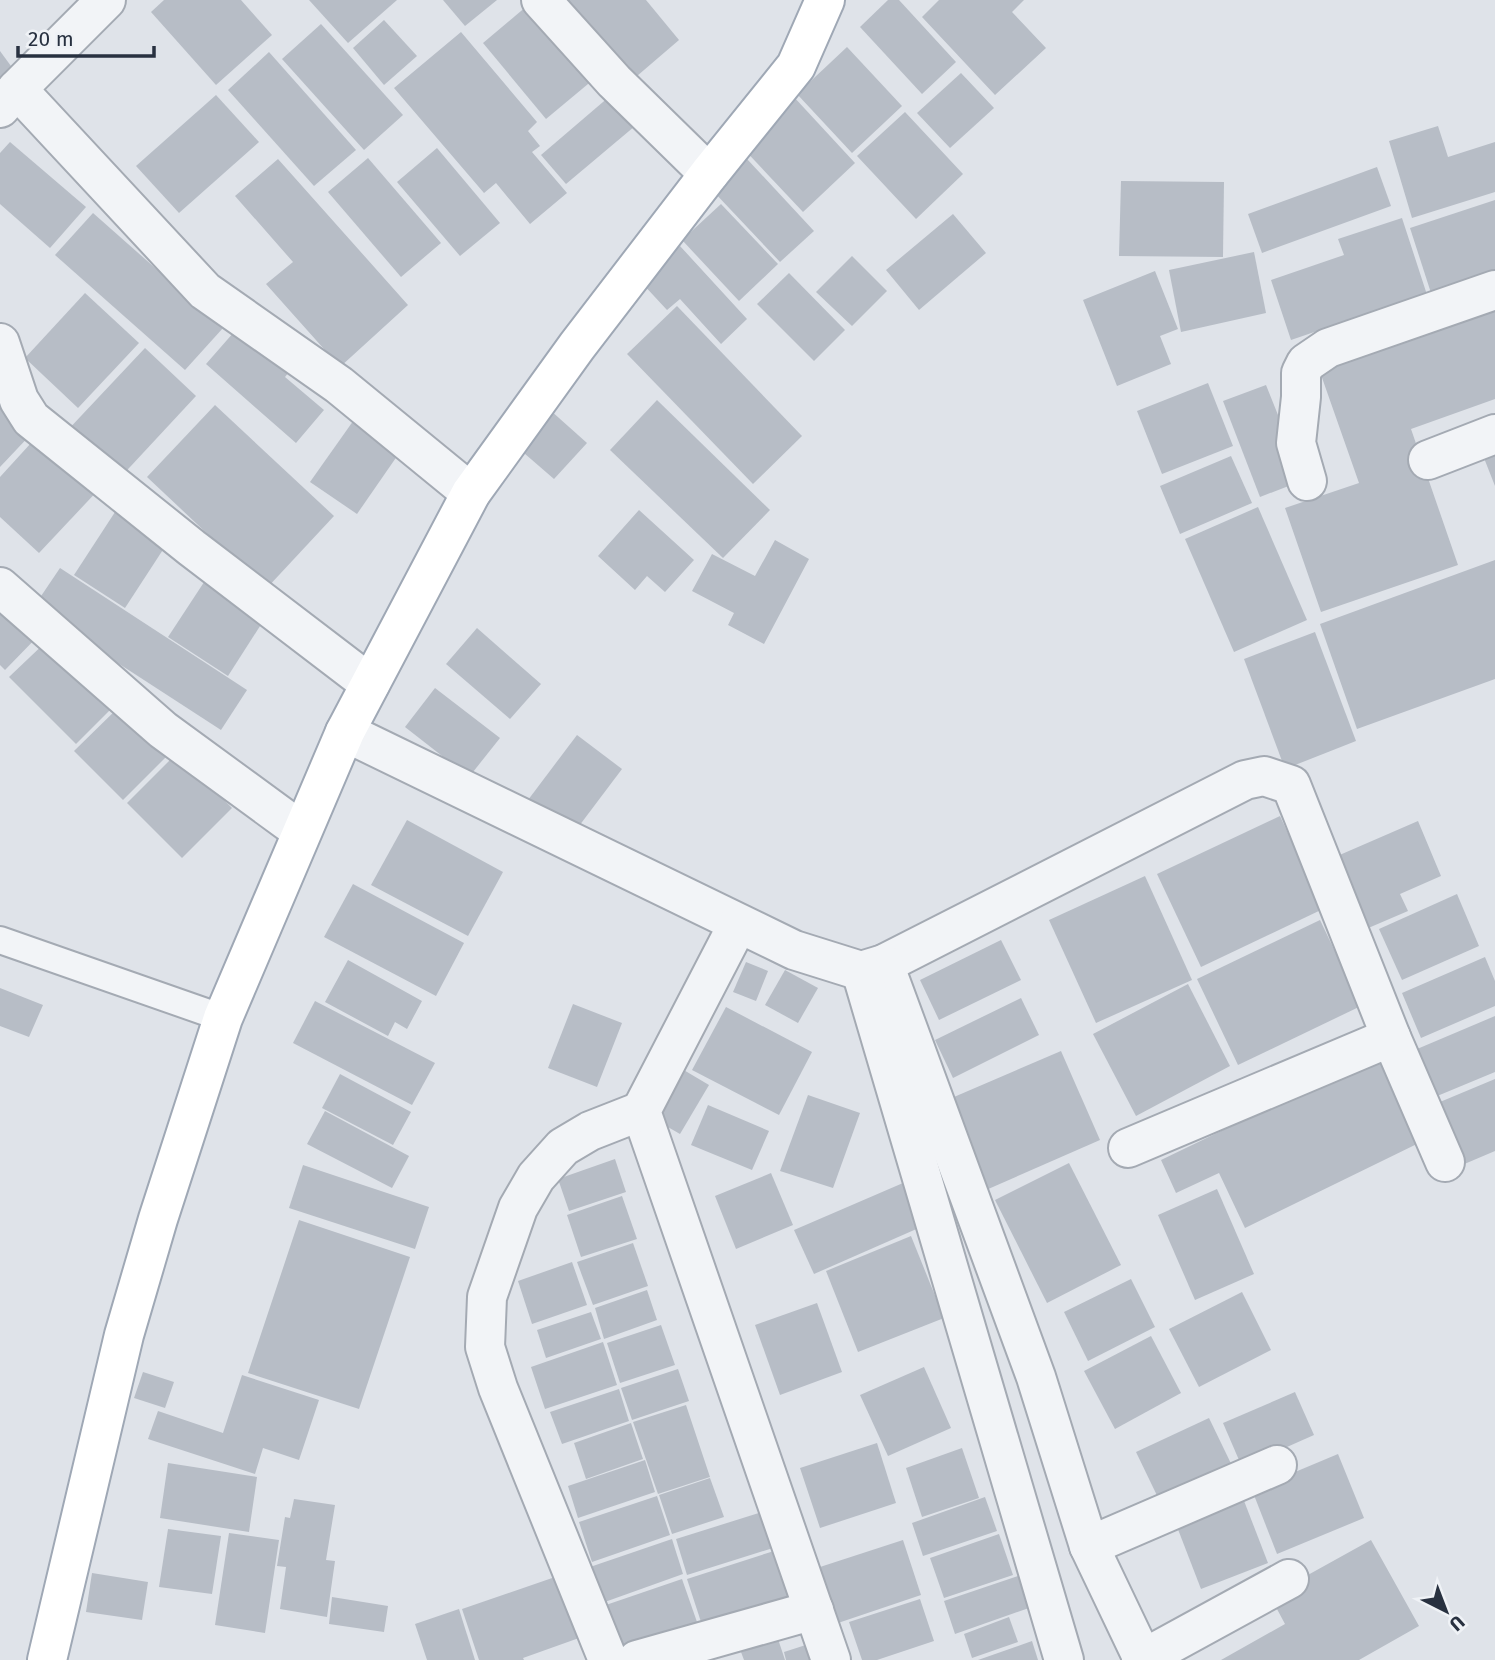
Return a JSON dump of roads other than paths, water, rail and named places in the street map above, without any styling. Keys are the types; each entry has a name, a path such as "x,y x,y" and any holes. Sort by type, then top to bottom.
{"main road":[{"path":"47,1660 124,1335 223,1018 345,732 471,493 577,346 796,66 825,0"}],"street":[{"path":"106,0 8,99 205,291 339,385 471,493"},
{"path":"541,0 614,81 709,174"},
{"path":"1307,481 1296,443 1301,373 1306,363 1328,348 1495,290"},
{"path":"0,343 19,400 31,419 192,548 370,684"},
{"path":"1428,460 1495,434"},
{"path":"0,587 163,730 301,831"},
{"path":"345,732 794,950 872,967 1245,780 1264,776 1291,785 1391,1037 1445,1162"},
{"path":"608,1660 498,1388 485,1347 487,1297 518,1208 537,1177 563,1147 590,1131 641,1111 738,924"},
{"path":"872,967 1036,1377 1089,1546 1142,1660 1289,1579"},
{"path":"872,967 1064,1660"},
{"path":"1128,1148 1391,1037"},
{"path":"641,1111 831,1660"},
{"path":"1089,1546 1277,1465"},
{"path":"637,1660 814,1610"}],"lane":[{"path":"0,940 223,1018"}]}
